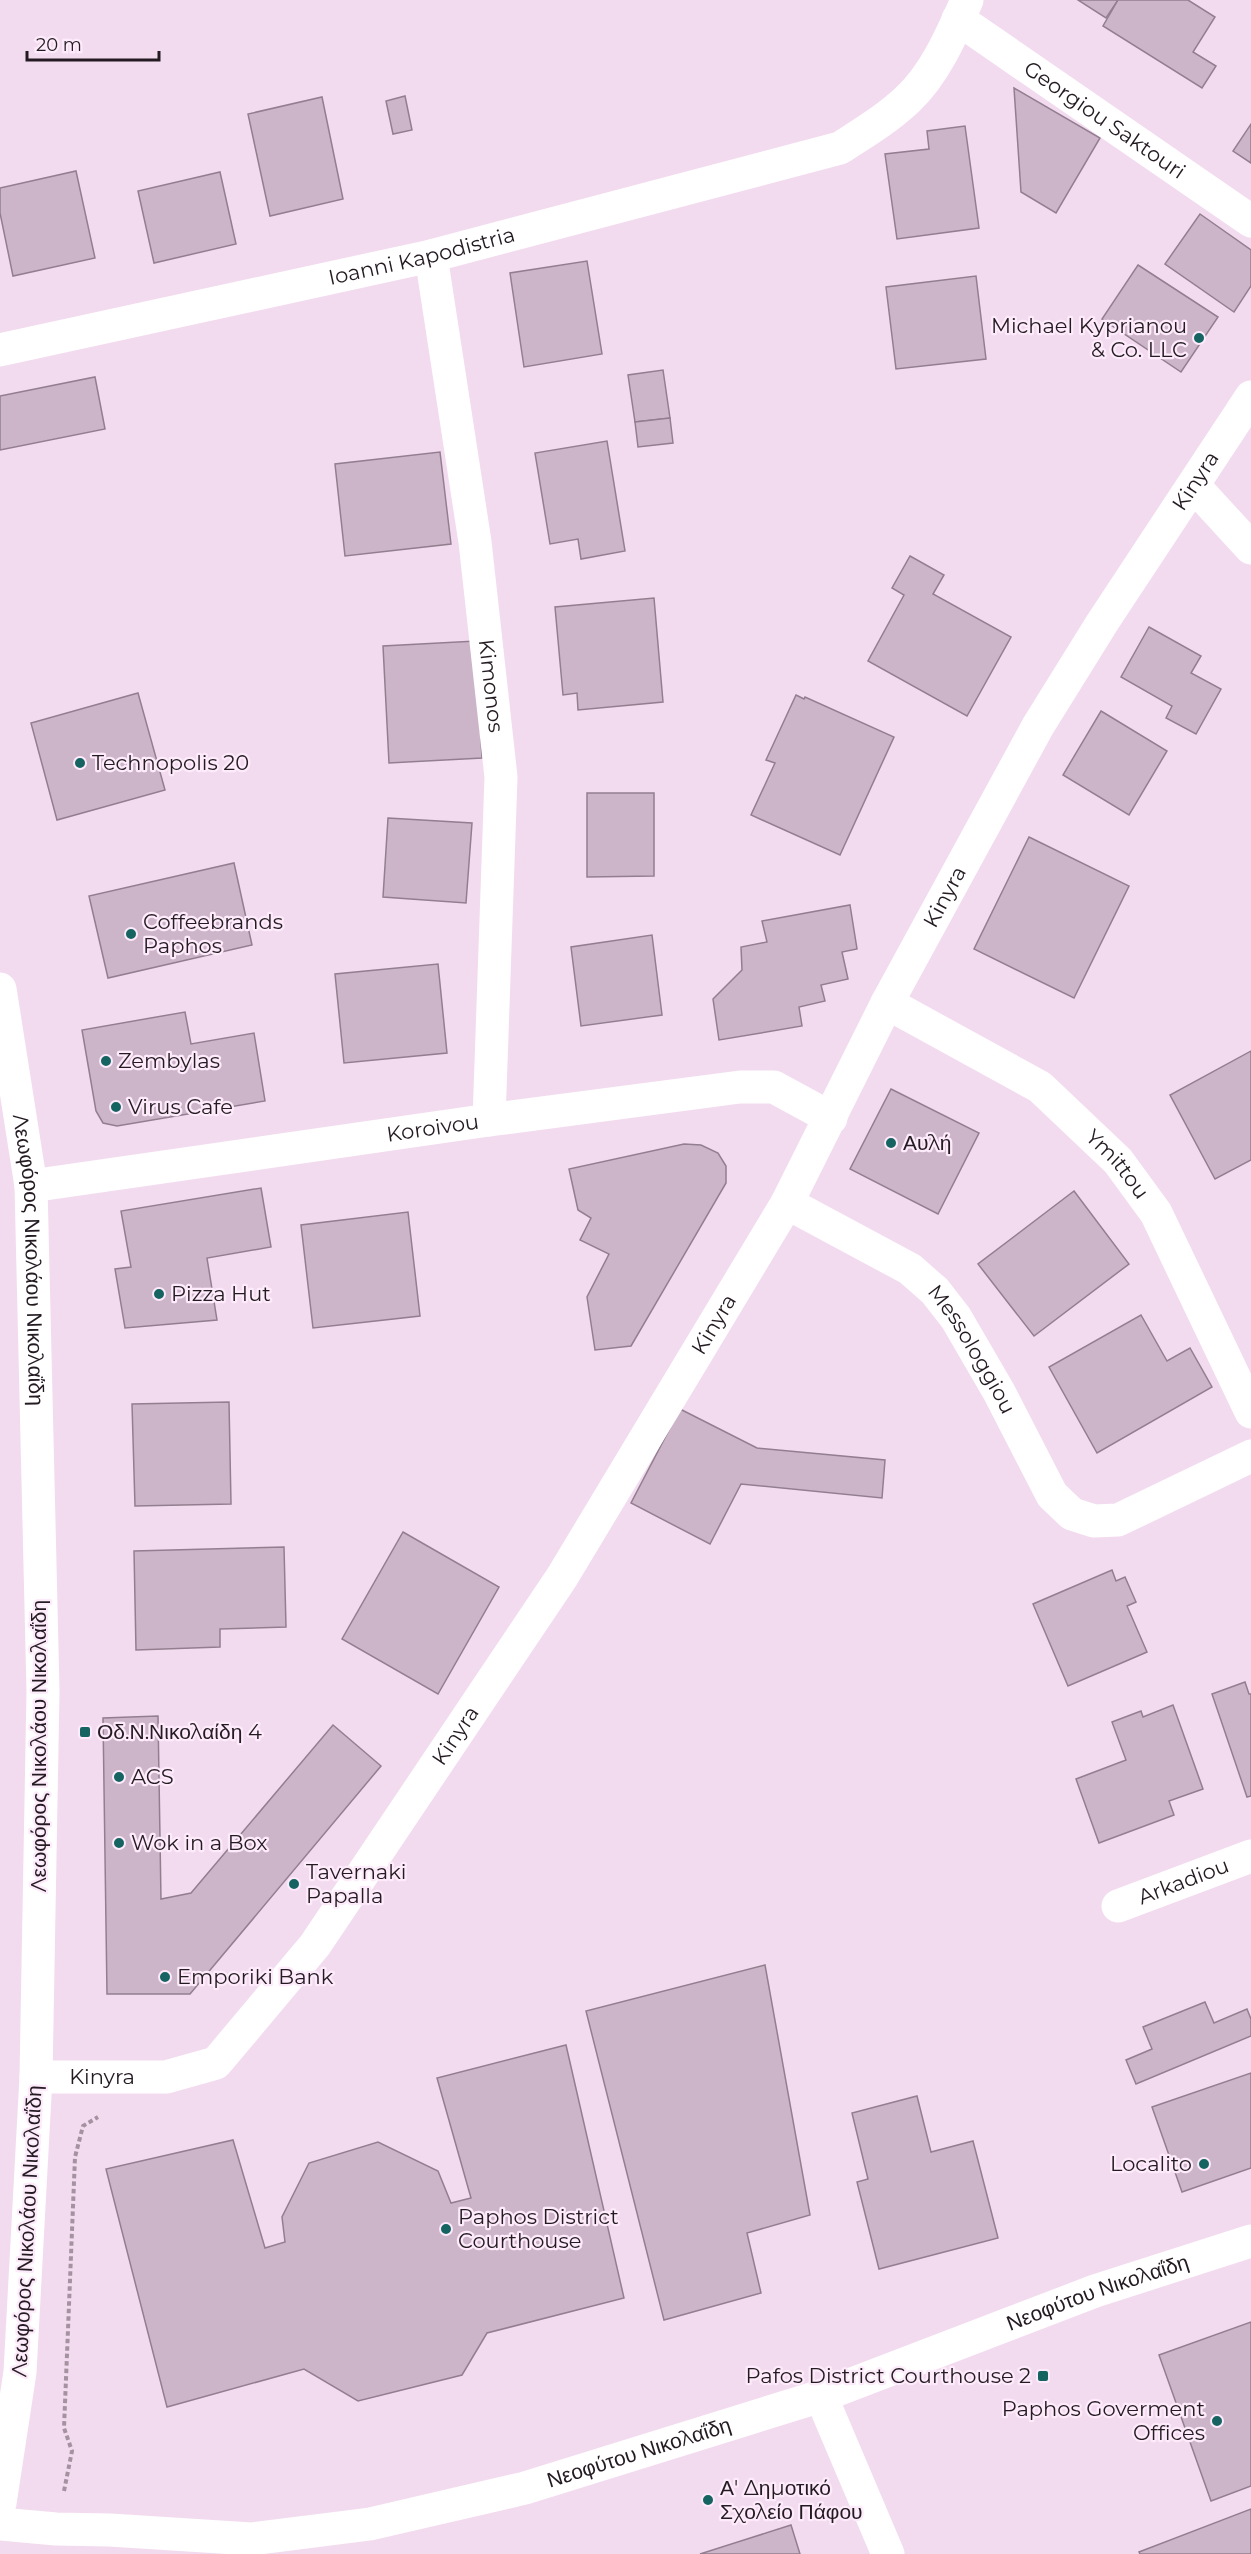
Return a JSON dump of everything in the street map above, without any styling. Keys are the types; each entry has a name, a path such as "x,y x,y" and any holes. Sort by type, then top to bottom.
{"street":[{"name":"Ioanni Kapodistria","path":"0,350 431,255 840,148 880,122 909,98 934,65 963,10"},
{"name":"Georgiou Saktouri","path":"963,10 1251,221"},
{"name":"Kimonos","path":"431,255 475,542 501,777 489,1120"},
{"name":"Kinyra","path":"36,2077 166,2077 216,2063 315,1945 562,1577 788,1203 887,1003 1038,726 1102,623 1251,397"},
{"path":"1194,486 1251,548"},
{"name":"Λεωφόρος Νικολάου Νικολαΐδη","path":"0,989 32,1186 43,1691 36,2077 20,2373 0,2503"},
{"name":"Ymittou","path":"887,1003 1040,1087 1118,1161 1156,1213 1251,1412"},
{"name":"Koroivou","path":"32,1186 489,1120 740,1087 774,1088 831,1118"},
{"name":"Messologgiou","path":"788,1203 910,1269 935,1291 956,1318 999,1392 1052,1495 1072,1514 1094,1521 1118,1520 1251,1456"},
{"name":"Arkadiou","path":"1118,1906 1251,1856"},
{"name":"Νεοφύτου Νικολαΐδη","path":"0,2524 56,2529 110,2530 255,2546 370,2524 525,2488 821,2396 1095,2291 1251,2241"},
{"path":"821,2396 888,2554"}],"path":[{"path":"56,2529 72,2451 64,2428 75,2157 83,2126 108,2111 110,2078"}],"building":[{"path":"1078,0 1118,0 1106,18"},
{"path":"1118,0 1188,0 1215,17 1193,52 1216,66 1202,88 1103,26"},
{"path":"1014,88 1100,138 1056,213 1021,192"},
{"path":"405,96 412,130 393,134 386,101"},
{"path":"322,97 343,199 270,216 248,114"},
{"path":"1251,124 1251,163 1233,151"},
{"path":"965,126 979,228 897,239 885,154 929,149 927,131"},
{"path":"76,171 95,258 13,276 0,213 0,188"},
{"path":"220,172 236,244 154,263 138,191"},
{"path":"1200,214 1251,250 1251,286 1234,312 1165,264"},
{"path":"587,261 602,354 524,367 510,273"},
{"path":"1138,265 1218,317 1181,372 1102,319"},
{"path":"976,276 986,359 896,369 886,287"},
{"path":"663,370 670,418 635,422 628,375"},
{"path":"95,377 105,429 0,450 0,396"},
{"path":"670,418 673,443 638,447 635,422"},
{"path":"607,441 625,551 581,559 578,539 550,544 535,453"},
{"path":"440,452 451,544 345,556 335,464"},
{"path":"910,556 944,575 933,594 1011,637 967,716 868,661 904,595 892,588"},
{"path":"654,598 663,702 578,710 577,693 563,695 555,607"},
{"path":"1149,627 1201,656 1191,673 1221,689 1196,734 1166,718 1172,706 1121,677"},
{"path":"476,641 482,758 389,763 383,646"},
{"path":"138,693 165,790 57,820 31,723"},
{"path":"796,695 894,737 840,855 751,815 775,763 766,760"},
{"path":"1101,711 1167,751 1129,815 1063,775"},
{"path":"587,793 654,793 654,876 587,877"},
{"path":"388,818 472,823 466,903 383,897"},
{"path":"1029,837 1129,886 1074,998 974,949"},
{"path":"234,863 252,945 108,978 89,896"},
{"path":"850,905 857,949 842,952 848,979 821,985 825,1001 799,1007 802,1026 719,1040 713,999 742,970 741,947 767,942 762,921"},
{"path":"652,935 662,1015 581,1026 571,947"},
{"path":"438,964 447,1053 344,1063 335,974"},
{"path":"185,1012 191,1044 254,1033 265,1101 117,1126 103,1123 96,1111 82,1030"},
{"path":"1251,1051 1251,1160 1215,1179 1170,1095"},
{"path":"891,1089 979,1133 938,1214 850,1169"},
{"path":"684,1144 701,1145 718,1153 726,1166 726,1183 631,1346 595,1350 587,1297 609,1254 580,1240 591,1218 578,1210 569,1169"},
{"path":"261,1188 271,1247 207,1258 217,1320 125,1328 115,1269 131,1267 121,1211"},
{"path":"1074,1191 1129,1264 1034,1336 978,1264"},
{"path":"408,1212 420,1316 313,1328 301,1225"},
{"path":"1141,1315 1167,1361 1190,1348 1212,1387 1097,1453 1049,1367"},
{"path":"229,1402 231,1504 135,1506 132,1404"},
{"path":"680,1409 757,1448 885,1460 882,1498 741,1484 710,1544 631,1503"},
{"path":"403,1532 499,1587 438,1694 342,1639"},
{"path":"284,1547 286,1627 220,1629 220,1647 136,1650 134,1551"},
{"path":"1112,1570 1116,1581 1125,1577 1136,1602 1127,1606 1147,1652 1068,1686 1033,1604"},
{"path":"1245,1682 1251,1694 1251,1796 1247,1797 1212,1694"},
{"path":"1173,1705 1203,1789 1169,1801 1174,1815 1099,1843 1076,1779 1126,1760 1112,1722 1141,1711 1143,1717"},
{"path":"158,1716 161,1899 191,1893 333,1725 381,1766 190,1994 107,1994 103,1718"},
{"path":"765,1965 810,2215 747,2233 761,2293 664,2320 586,2011"},
{"path":"1205,2002 1214,2023 1247,2009 1251,2019 1251,2036 1136,2084 1126,2060 1152,2049 1143,2027"},
{"name":"Paphos District Courthouse","path":"566,2045 624,2298 487,2333 462,2375 358,2401 304,2369 167,2407 106,2169 233,2140 265,2248 285,2242 282,2217 309,2163 378,2142 438,2171 451,2203 471,2198 437,2078"},
{"path":"1251,2073 1251,2168 1182,2192 1152,2107"},
{"path":"917,2096 931,2152 973,2141 998,2238 879,2269 857,2182 868,2179 852,2113"},
{"name":"Paphos Goverment Offices","path":"1251,2322 1251,2486 1211,2501 1159,2355"},
{"path":"1251,2509 1251,2554 1140,2554 1139,2552"},
{"path":"791,2525 800,2554 700,2554"}],"place":[{"name":"Michael Kyprianou & Co. LLC","path":"1199,338"},
{"name":"Technopolis 20","path":"80,763"},
{"name":"Coffeebrands Paphos","path":"131,934"},
{"name":"Zembylas","path":"106,1061"},
{"name":"Virus Cafe","path":"116,1107"},
{"name":"Αυλή","path":"891,1143"},
{"name":"Pizza Hut","path":"159,1294"},
{"name":"Οδ.Ν.Νικολαίδη 4","path":"85,1732"},
{"name":"ACS","path":"119,1777"},
{"name":"Wok in a Box","path":"119,1843"},
{"name":"Tavernaki Papalla","path":"294,1884"},
{"name":"Emporiki Bank","path":"165,1977"},
{"name":"Localito","path":"1204,2164"},
{"name":"Paphos District Courthouse","path":"446,2229"},
{"name":"Pafos District Courthouse 2","path":"1043,2376"},
{"name":"Paphos Goverment Offices","path":"1217,2421"},
{"name":"Α' Δημοτικό Σχολείο Πάφου","path":"708,2500"}]}
